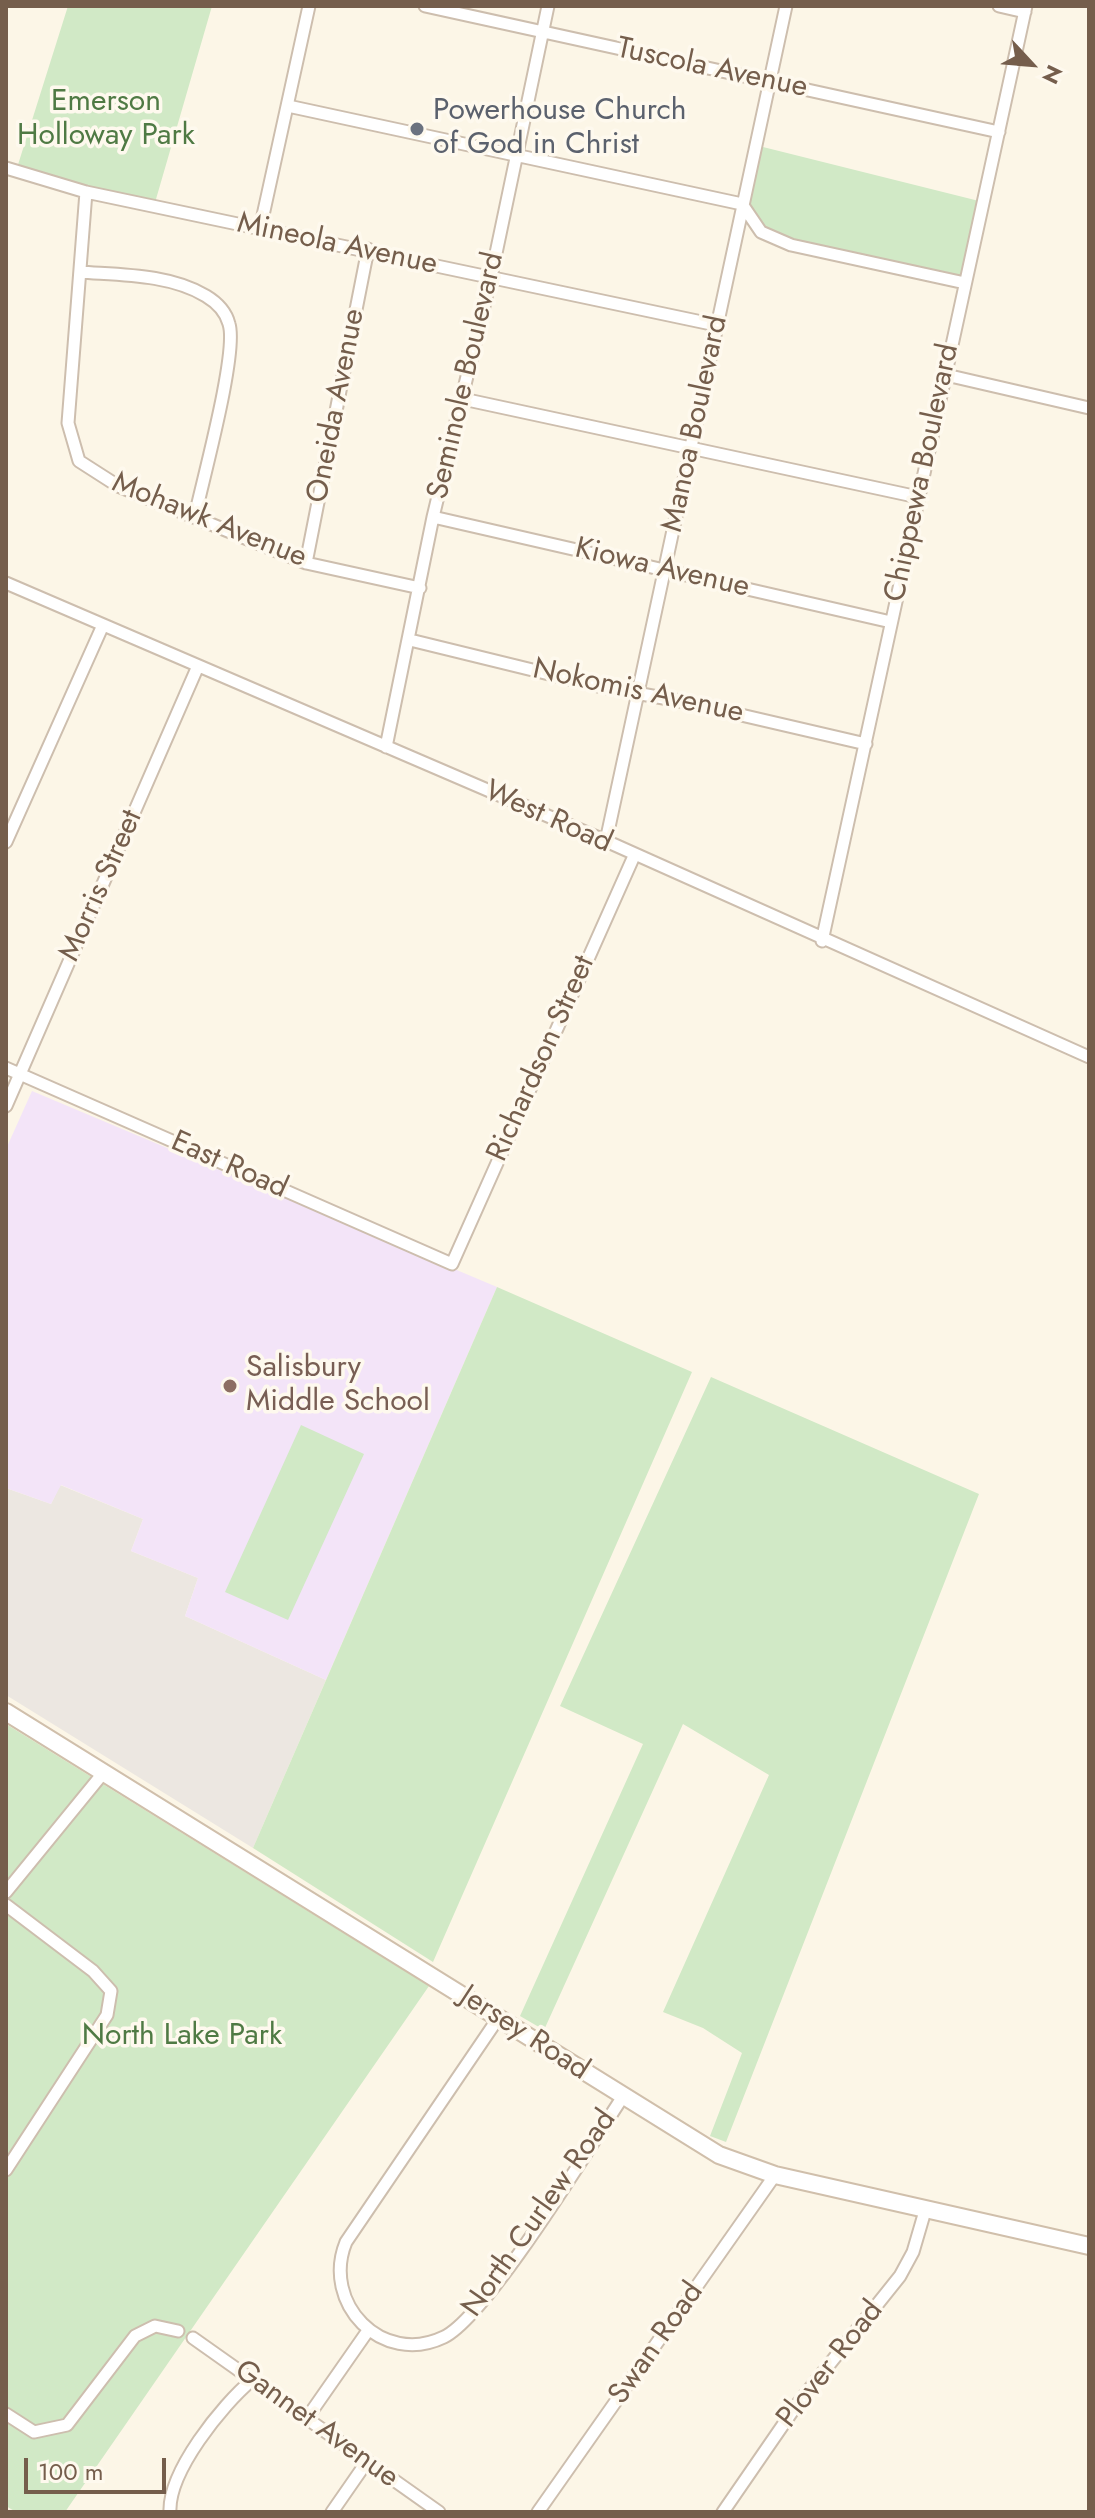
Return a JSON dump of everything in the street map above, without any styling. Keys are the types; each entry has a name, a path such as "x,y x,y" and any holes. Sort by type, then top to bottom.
{"street":[{"path":"260,229 309,6"},
{"name":"Tuscola Avenue","path":"425,6 999,132"},
{"name":"Seminole Boulevard","path":"386,747 433,517 491,277 548,6"},
{"name":"Manoa Boulevard","path":"606,841 786,6"},
{"path":"999,6 1026,9"},
{"name":"Chippewa Boulevard","path":"822,941 1026,9"},
{"path":"288,106 742,204 761,232 783,242 965,283"},
{"name":"Mineola Avenue","path":"6,168 86,192 368,249 716,325"},
{"name":"Mohawk Avenue","path":"86,192 68,423 79,461 118,486 306,563 420,588"},
{"name":"Oneida Avenue","path":"306,563 368,249"},
{"path":"80,272 151,278 175,284 206,296 225,314 232,345 195,516"},
{"path":"946,375 1089,408"},
{"path":"463,399 918,497"},
{"name":"Kiowa Avenue","path":"433,517 891,622"},
{"name":"West Road","path":"6,583 606,841 822,941 1089,1057"},
{"path":"6,842 103,625"},
{"name":"Nokomis Avenue","path":"410,640 866,744"},
{"name":"Morris Street","path":"6,1106 198,666"},
{"name":"Richardson Street","path":"452,1264 634,856"},
{"name":"East Road","path":"6,1068 452,1264"},
{"name":"Jersey Road","path":"6,1712 499,2017 622,2098 719,2155 775,2175 1089,2246"},
{"path":"6,1892 104,1772"},
{"path":"6,1905 93,1971 111,1991 107,2015 6,2170"},
{"path":"307,2418 367,2332 343,2286 341,2265 346,2242 499,2017"},
{"name":"North Curlew Road","path":"367,2332 394,2344 408,2346 432,2341 459,2328 513,2257 622,2098"},
{"name":"Swan Road","path":"538,2512 775,2175"},
{"name":"Plover Road","path":"723,2512 796,2406 900,2276 913,2252 925,2211"},
{"path":"6,2414 34,2432 67,2425 135,2336 155,2326 178,2331"},
{"name":"Gannet Avenue","path":"193,2338 439,2512"},
{"path":"170,2512 170,2497 183,2467 231,2400 252,2380"},
{"path":"332,2512 366,2463"}],"shaded area":[{"name":"Salisbury Middle School","path":"32,1091 497,1287 326,1680 185,1616 198,1578 131,1551 143,1519 61,1485 51,1504 6,1488 6,1149"},
{"path":"60,1485 143,1519 131,1551 198,1578 185,1616 326,1680 253,1848 6,1695 6,1488 51,1504"}],"green space":[{"name":"Emerson Holloway Park","path":"68,6 212,6 154,206 16,171"},
{"path":"755,145 983,202 965,283 775,239 742,204"},
{"path":"497,1287 692,1372 433,1962 253,1848"},
{"path":"711,1377 979,1494 726,2142 710,2136 742,2053 703,2028 663,2012 769,1775 683,1724 544,2030 520,2016 643,1744 560,1706"},
{"path":"301,1425 364,1454 288,1620 225,1592"},
{"name":"North Lake Park","path":"6,1724 429,1986 65,2512 16,2512 6,2506"}],"place":[{"name":"Powerhouse Church of God in Christ","path":"417,129"},
{"name":"Salisbury Middle School","path":"230,1386"}]}
